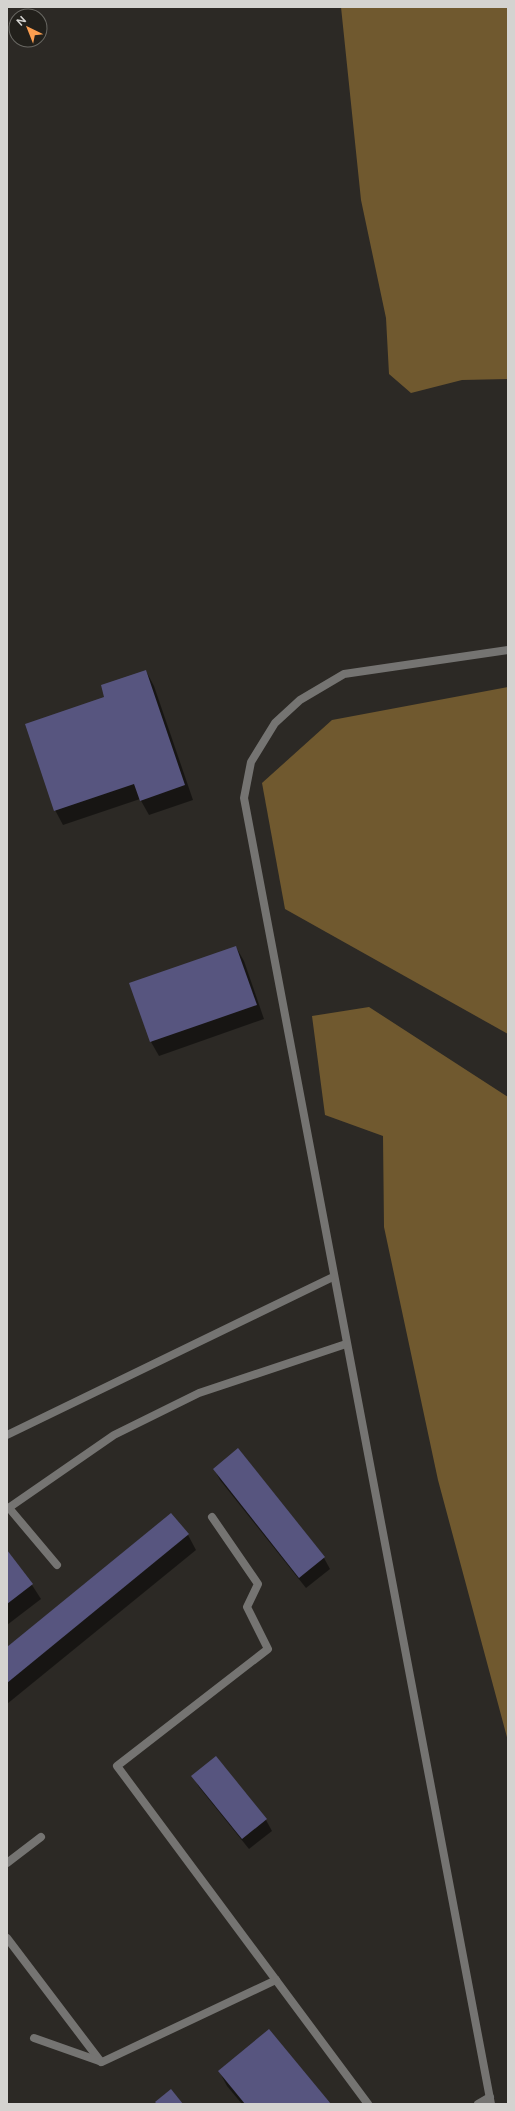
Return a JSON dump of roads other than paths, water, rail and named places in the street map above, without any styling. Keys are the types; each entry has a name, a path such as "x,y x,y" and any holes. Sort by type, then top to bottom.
{"street":[{"path":"478,2104 491,2101 333,1277 244,798 251,762 275,723 300,700 344,674 508,650"},
{"path":"7,1435 333,1277"},
{"path":"56,1565 8,1508 114,1435 192,1396 346,1344"},
{"path":"212,1517 258,1584 247,1607 268,1649 117,1766 368,2104"},
{"path":"7,1863 41,1837"},
{"path":"7,1938 102,2062"},
{"path":"34,2038 102,2062 276,1980"}]}
